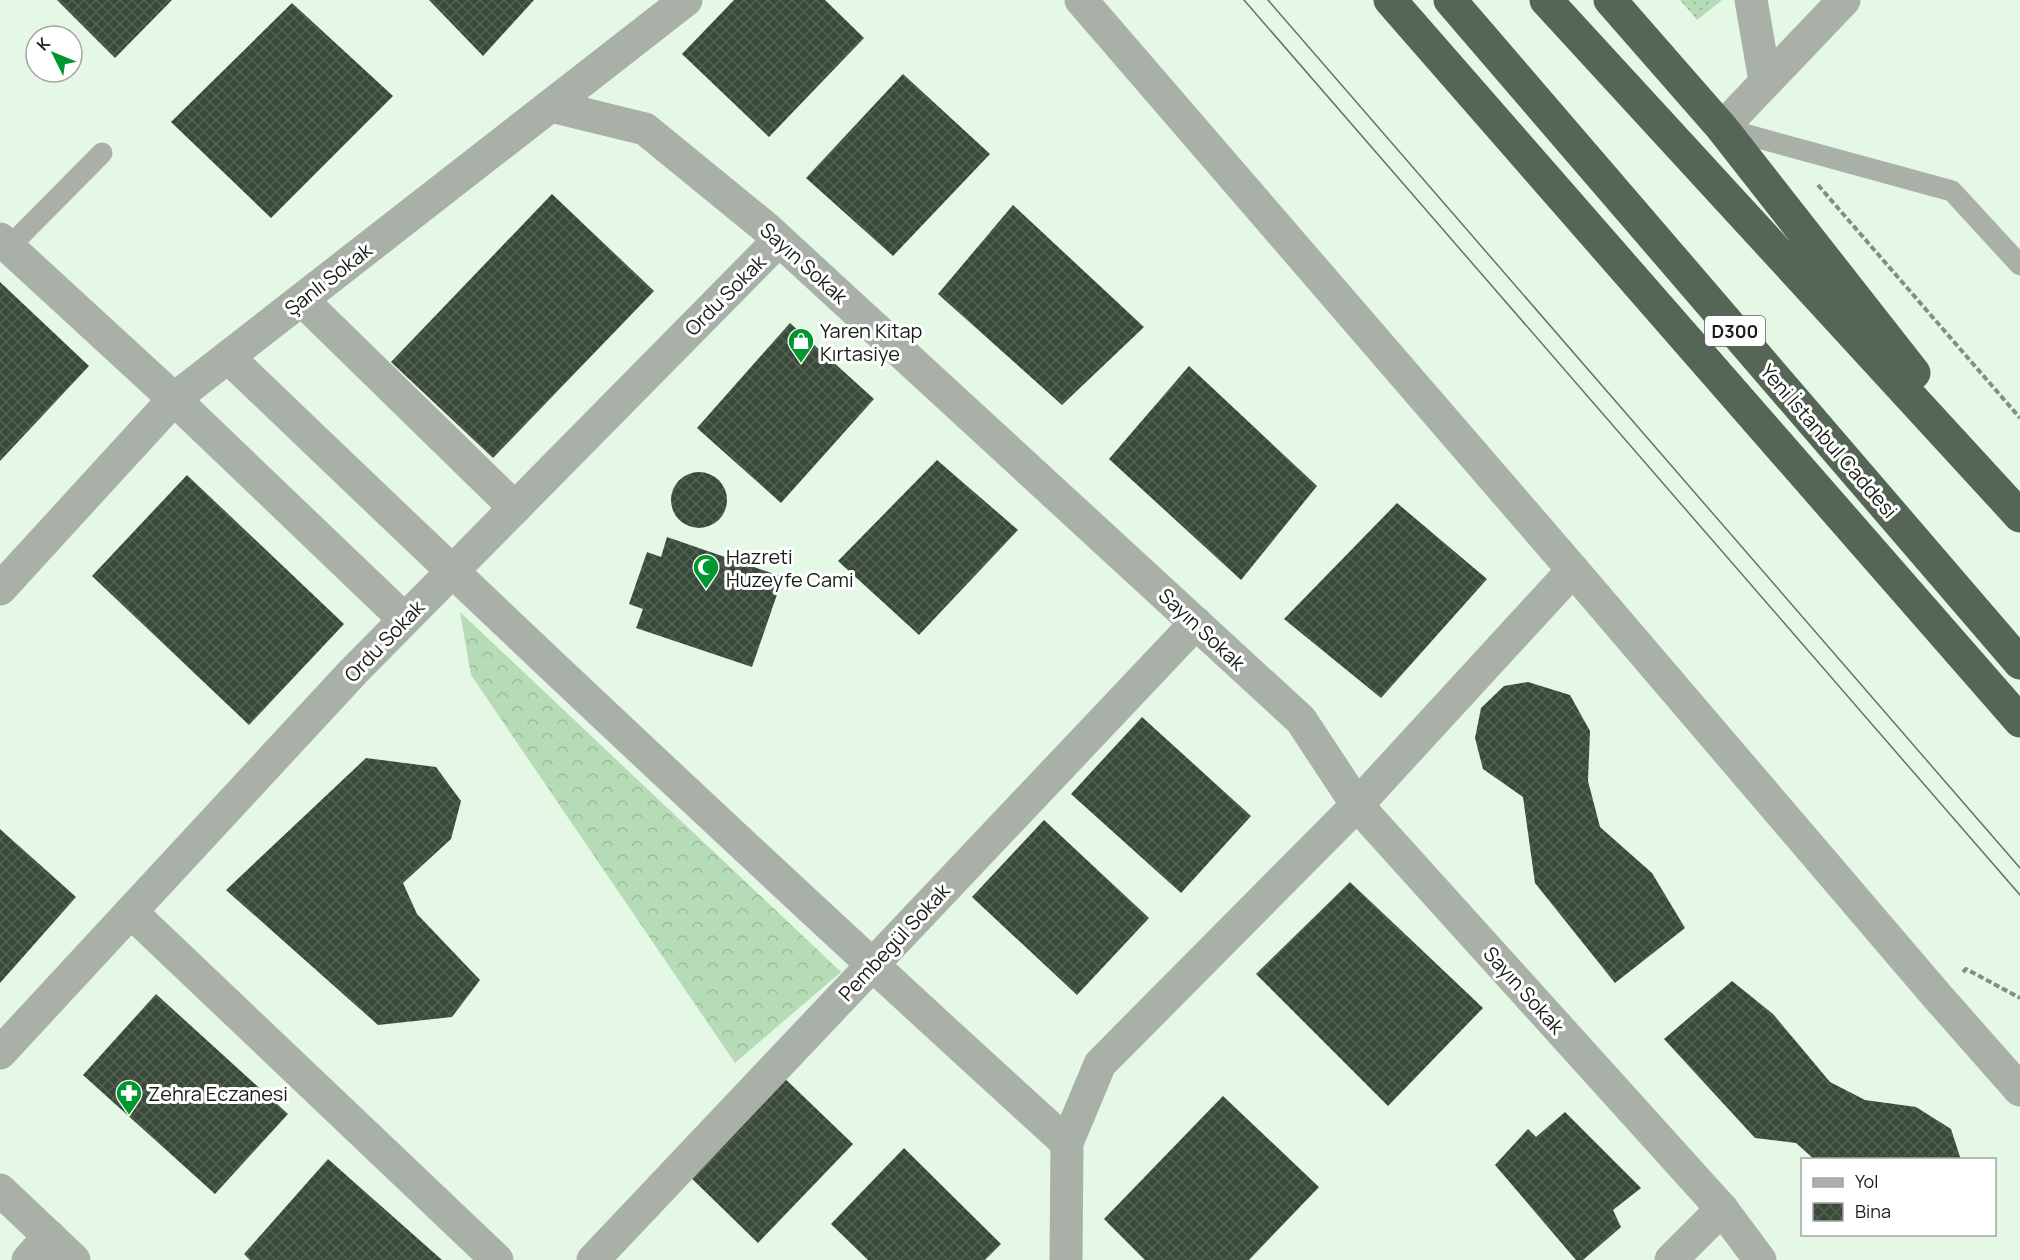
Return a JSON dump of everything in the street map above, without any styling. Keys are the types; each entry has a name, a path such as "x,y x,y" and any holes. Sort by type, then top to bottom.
{"highway":[{"path":"1390,0 2020,721"},
{"name":"Yeni İstanbul Caddesi","path":"1450,0 2020,663"},
{"path":"1546,0 2020,516"},
{"path":"1610,0 1722,128 2020,508"}],"street":[{"name":"Şanlı Sokak","path":"0,590 174,399 686,0"},
{"path":"1081,0 2020,1090"},
{"path":"1751,0 1765,81"},
{"path":"1722,128 1844,0"},
{"name":"Sayın Sokak","path":"550,106 645,129 779,240 1301,720 1357,805 1722,1209 1760,1260"},
{"name":"Ordu Sokak","path":"0,1053 353,672 779,240"},
{"path":"5,243 174,399 405,619"},
{"path":"302,300 515,508"},
{"path":"228,357 452,572 871,966 1067,1143"},
{"path":"1066,1260 1067,1143 1100,1064 1357,805 1573,570"},
{"name":"Pembegül Sokak","path":"593,1260 1196,623"},
{"path":"131,912 497,1260"},
{"path":"0,1190 38,1248 74,1260"},
{"path":"1671,1260 1722,1209"}],"lane":[{"path":"1722,128 1952,192 2020,265"},
{"path":"5,243 102,153"}],"path":[{"path":"1782,144 2020,418"},
{"path":"1937,996 1966,969 2020,998"}],"green space":[{"path":"1680,0 1722,0 1697,20"},
{"path":"460,612 841,972 735,1063 471,675"}],"building":[{"path":"57,0 172,0 115,58 84,27 84,24 81,24"},
{"path":"429,0 534,0 483,56"},
{"path":"734,0 825,0 864,38 769,137 682,54"},
{"path":"292,3 393,96 271,218 171,122"},
{"path":"903,74 990,154 893,256 806,178"},
{"path":"552,194 654,291 493,458 391,362"},
{"path":"1013,205 1144,327 1062,405 938,294"},
{"path":"0,282 89,366 0,461"},
{"path":"790,323 874,399 781,503 697,428"},
{"path":"1189,366 1317,486 1241,580 1109,459"},
{"path":"937,460 1018,530 919,635 838,561"},
{"path":"694,472 704,472 719,480 725,489 727,500 725,511 719,520 704,528 694,528 683,523 676,516 671,505 671,495 676,484 683,477"},
{"path":"187,475 344,624 249,725 92,576"},
{"path":"1397,503 1487,579 1381,698 1284,619"},
{"name":"Hazreti Huzeyfe Cami","path":"667,537 783,577 752,667 636,628 643,609 629,604 647,552 661,557"},
{"path":"1528,682 1570,695 1590,731 1588,781 1600,827 1652,873 1685,928 1615,983 1535,883 1523,797 1483,769 1475,738 1481,708 1504,686"},
{"path":"1142,717 1251,816 1181,893 1071,794"},
{"path":"366,758 436,767 461,801 451,839 403,883 417,914 480,980 452,1017 378,1025 226,890"},
{"path":"1044,820 1149,918 1077,995 972,897"},
{"path":"0,829 76,897 0,983"},
{"path":"1350,882 1483,1008 1388,1106 1256,974"},
{"path":"1732,981 1773,1014 1830,1082 1865,1100 1916,1107 1951,1129 1960,1158 1813,1158 1796,1143 1755,1138 1664,1039"},
{"path":"156,994 288,1114 215,1194 83,1075"},
{"path":"778,1072 853,1144 758,1243 683,1170"},
{"path":"1223,1096 1319,1187 1249,1260 1145,1260 1104,1219"},
{"path":"1565,1112 1641,1188 1613,1210 1621,1227 1583,1260 1576,1260 1495,1165 1528,1129 1536,1137"},
{"path":"904,1148 1001,1244 985,1260 868,1260 831,1224"},
{"path":"328,1159 442,1260 250,1260 244,1254"}],"tram line":[{"path":"1244,0 2020,895"},
{"path":"1268,0 2020,868"}],"place":[{"name":"Yaren Kitap Kırtasiye","path":"801,364"},
{"name":"Hazreti Huzeyfe Cami","path":"706,590"},
{"name":"Zehra Eczanesi","path":"129,1116"}]}
